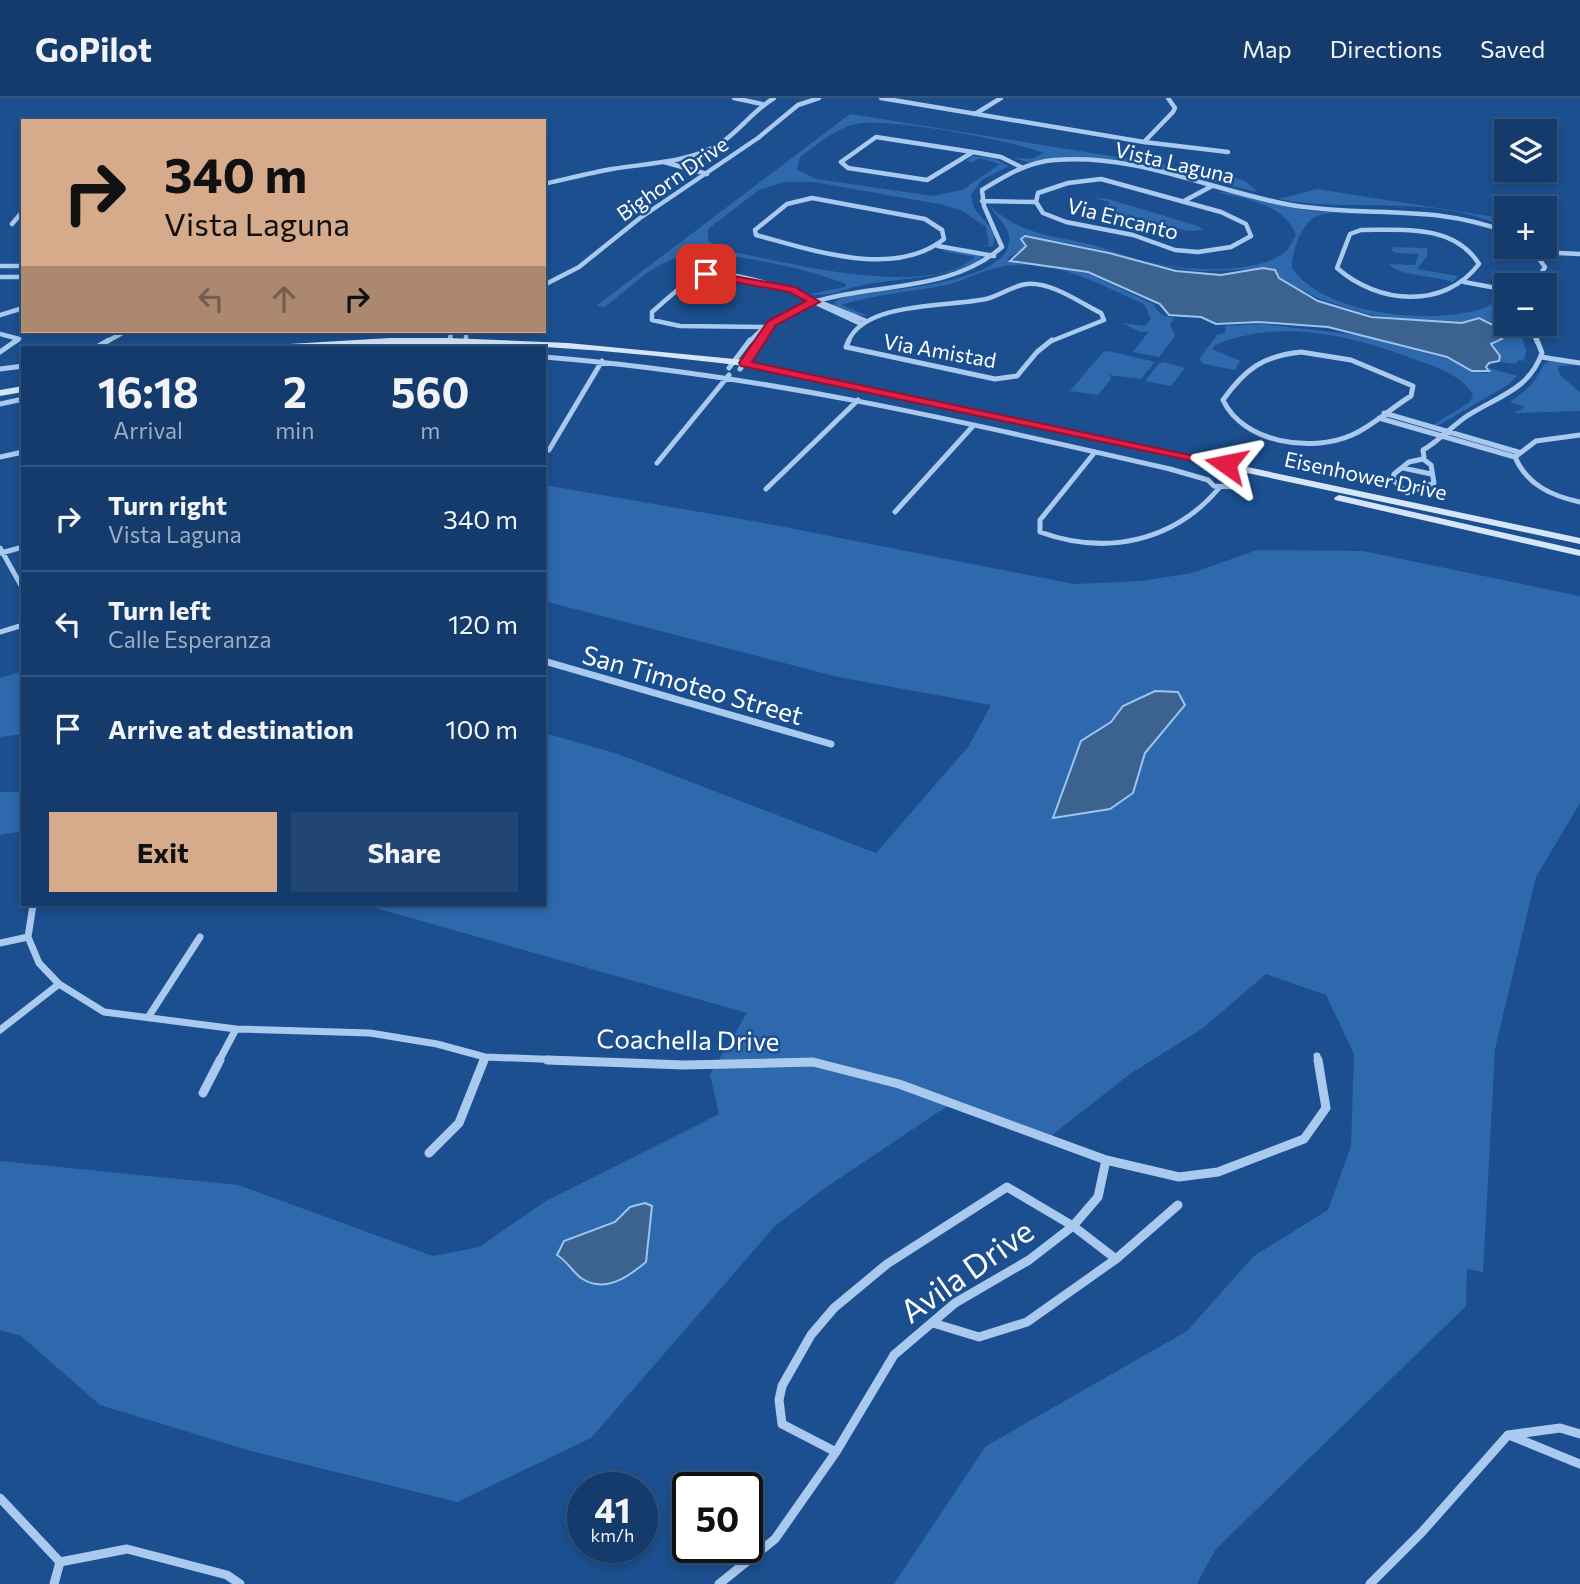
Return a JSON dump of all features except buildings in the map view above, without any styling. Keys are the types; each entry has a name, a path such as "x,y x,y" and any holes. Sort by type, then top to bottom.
{"main road":[{"name":"Eisenhower Drive","path":"297,346 466,336 624,349 735,367 1402,502 1580,541"},
{"path":"396,346 466,336"},
{"name":"Eisenhower Drive","path":"546,350 617,354 735,367 1243,477 1402,502 1580,553"},
{"path":"0,391 21,386"}],"street":[{"path":"734,98 762,104"},
{"path":"546,184 611,169 664,162 722,142 745,117 774,98"},
{"name":"Bighorn Drive","path":"546,284 579,267 627,228 707,174 799,105 818,98"},
{"path":"881,98 1144,142 1228,152"},
{"path":"974,115 1001,98"},
{"path":"1144,142 1174,112 1175,107 1168,98"},
{"path":"973,152 927,180 848,168 841,162 876,137 973,152 1001,157 1021,167"},
{"name":"Vista Laguna","path":"982,200 982,190 999,176 1021,167 1079,160 1130,163 1291,205 1439,212 1494,229"},
{"path":"664,162 707,174"},
{"name":"Via Encanto","path":"1101,179 1221,212 1247,224 1251,236 1231,247 1198,252 1175,250 1123,232 1066,222 1043,213 1036,201 1038,193 1060,184 1101,179"},
{"name":"Via Encanto","path":"1184,201 1212,186"},
{"path":"940,244 943,230 925,219 812,198 787,204 755,230 755,235 872,258 915,257 940,244 996,254"},
{"path":"726,324 760,330 769,327 789,312 844,293 954,276 984,265 1002,247 998,225 985,212 982,200"},
{"name":"Via Encanto","path":"982,200 1036,201"},
{"path":"12,224 21,213"},
{"path":"1466,281 1479,264 1474,250 1457,239 1419,231 1361,230 1350,234 1337,268 1347,279 1366,288 1393,294 1426,296 1446,292 1466,281 1494,286"},
{"path":"1557,253 1580,254"},
{"path":"0,266 21,266"},
{"path":"769,327 726,324 666,326 652,320 652,312 696,277 706,274 792,290 823,309 864,323"},
{"path":"0,277 21,277"},
{"name":"Via Amistad","path":"1025,284 1047,286 1101,313 1104,320 1054,337 1038,348 1017,376 995,379 846,347 846,339 864,323 896,310 988,299 1025,284"},
{"path":"0,315 21,309"},
{"path":"735,367 760,344 769,327"},
{"path":"657,463 735,367 760,330"},
{"path":"99,346 121,333"},
{"path":"0,334 19,339 0,352"},
{"path":"1424,458 1431,465 1432,486 1402,502 1392,477 1409,462 1434,453 1433,445 1443,434 1471,413 1508,397 1531,377 1541,355 1534,336"},
{"path":"750,342 760,344"},
{"path":"1281,353 1324,353 1351,360 1413,387 1411,396 1381,415 1349,437 1304,442 1277,439 1245,428 1232,420 1225,411 1223,400 1253,361 1281,353"},
{"path":"1541,355 1580,360"},
{"name":"Eisenhower Drive","path":"546,357 735,367 858,400 1170,468 1220,487"},
{"path":"548,450 602,361"},
{"path":"0,369 21,366"},
{"path":"0,404 21,399"},
{"path":"766,489 858,400"},
{"path":"1381,415 1517,454"},
{"path":"895,512 973,426"},
{"path":"1517,454 1530,443 1556,435 1580,435"},
{"path":"0,457 21,452"},
{"path":"1095,452 1040,520 1040,532 1062,542 1091,546 1171,530 1196,516 1210,503 1220,487 1237,487 1243,477"},
{"path":"1517,454 1518,468 1535,485 1580,502"},
{"path":"1403,468 1431,474"},
{"path":"21,547 1,551 21,586"},
{"path":"0,632 21,626"},
{"name":"San Timoteo Street","path":"546,662 831,744"},
{"path":"0,943 28,937 33,906"},
{"name":"Coachella Drive","path":"28,937 39,963 58,984 104,1012 149,1016 183,1024 236,1030 370,1033 437,1044 485,1057 684,1065 813,1062 899,1084 1106,1160 1180,1177 1218,1172 1304,1139 1326,1108 1317,1056"},
{"path":"149,1016 200,937"},
{"path":"0,1030 58,984"},
{"path":"203,1093 236,1030"},
{"path":"429,1153 459,1123 485,1057"},
{"name":"Avila Drive","path":"719,1584 775,1539 836,1452 894,1355 956,1303 1029,1260 1073,1226 1098,1197 1106,1160"},
{"path":"836,1452 782,1424 779,1396 808,1336 848,1292 892,1259 981,1207 1007,1187 1073,1226 1116,1259"},
{"path":"933,1323 979,1337 1027,1322 1116,1259 1178,1205"},
{"path":"1370,1584 1422,1532 1490,1452 1508,1435 1560,1428 1580,1434"},
{"path":"1508,1435 1580,1464"},
{"path":"0,1498 60,1562"},
{"path":"60,1562 127,1549 227,1575 240,1584"},
{"path":"54,1584 60,1562"}],"shaded area":[{"path":"850,114 1223,174 1245,181 1258,192 1117,160 1091,158 1030,163 1014,158 1031,159 1043,153 950,131 894,124 856,124 834,133 800,157 797,170 817,179 932,196 962,190 1000,164 979,158 973,162 966,161 973,156 995,159 1009,166 982,180 971,195 974,208 995,233 993,246 978,247 989,245 986,227 962,211 944,205 814,182 784,182 759,190 708,229 708,241 728,251 784,263 891,277 925,276 953,270 975,257 942,251 945,250 977,254 982,258 968,265 954,270 939,274 925,277 879,282 817,295 810,294 845,287 846,284 758,260 709,255 688,256 671,260 653,269 605,307 596,306"},
{"path":"1317,189 1494,217 1494,224 1452,211 1424,207 1336,205 1279,199"},
{"path":"1217,192 1312,211 1414,215 1335,213 1317,216 1300,235 1292,268 1307,284 1327,296 1351,306 1378,312 1432,316 1457,314 1478,310 1494,302 1494,324 1478,317 1462,323 1416,321 1367,314 1320,299 1283,280 1273,269 1197,271 1145,263 1109,251 1031,236 1023,236 1025,247 1008,258 1009,262 1031,265 996,268 946,285 841,305 869,316 857,315 833,305 837,300 849,296 942,282 990,266 1005,253 1009,238 1004,225 990,206 1013,223 1025,228 1161,265 1197,269 1236,268 1270,260 1286,251 1296,235 1283,216 1263,204"},
{"path":"1092,198 1108,199 1198,226 1203,230 1188,231 1103,209 1110,202"},
{"path":"1025,236 1109,253 1176,271 1221,275 1263,268 1275,270 1279,278 1318,301 1371,317 1462,323 1479,318 1494,326 1494,336 1502,339 1491,344 1500,356 1499,361 1489,363 1486,367 1489,371 1472,371 1447,357 1328,327 1259,322 1216,324 1201,317 1169,315 1160,304 1088,272 1010,261 1026,246 1021,239"},
{"path":"1394,247 1427,248 1427,256 1417,269 1458,276 1453,282 1400,271 1389,264 1415,265 1419,254 1396,253 1391,250"},
{"path":"1056,269 1087,273 1153,304 1162,315 1175,317 1170,324 1175,336 1159,357 1133,352 1149,331 1140,332 1122,323 1145,326 1151,319 1144,304 1091,280"},
{"path":"1262,324 1358,335 1455,361 1473,372 1488,373 1489,368 1517,376 1508,385 1439,425 1433,425 1470,402 1473,394 1454,376 1390,350 1316,333 1266,332 1215,345 1212,349 1240,361 1235,370 1204,364 1199,359 1217,335 1226,332 1225,326"},
{"path":"1522,336 1526,351 1524,361 1519,360 1515,364 1500,362 1501,356 1493,345 1505,337"},
{"path":"1109,351 1155,362 1141,379 1109,375 1112,378 1098,395 1070,391 1103,352"},
{"path":"1550,361 1580,365 1559,366 1558,369 1561,376 1580,392 1580,411 1514,413 1525,407 1510,402 1530,386 1544,364"},
{"path":"1159,363 1185,368 1171,386 1145,381"},
{"path":"546,485 764,523 1074,584 1141,581 1192,573 1257,550 1363,551 1580,596 1580,803 1536,877 1495,1049 1483,1272 1467,1269 1466,1306 1215,1550 1197,1584 894,1584 986,1446 1187,1331 1254,1256 1328,1210 1351,1146 1354,1054 1326,995 1266,974 1203,1028 1130,1074 1047,1139 952,1103 822,1190 775,1226 591,1438 457,1502 247,1450 100,1405 21,1336 0,1330 0,1161 238,1185 433,1256 479,1247 546,1201 719,1114 710,1075 747,1013 369,906 546,906 546,734 615,753 876,853 968,747 991,705 838,677 546,602"},
{"path":"21,672 21,734 0,737 0,678"},
{"path":"1155,691 1178,692 1185,705 1145,753 1133,793 1110,809 1053,818 1081,741 1111,722 1123,706"},
{"path":"0,792 21,792 21,831 0,835"},
{"path":"645,1203 652,1206 646,1262 624,1278 607,1284 590,1283 557,1255 564,1241 615,1222 630,1207"}],"route":[{"path":"706,274 718,274 792,290 815,302 789,312 772,323 768,333 745,363 1226,464"}]}
